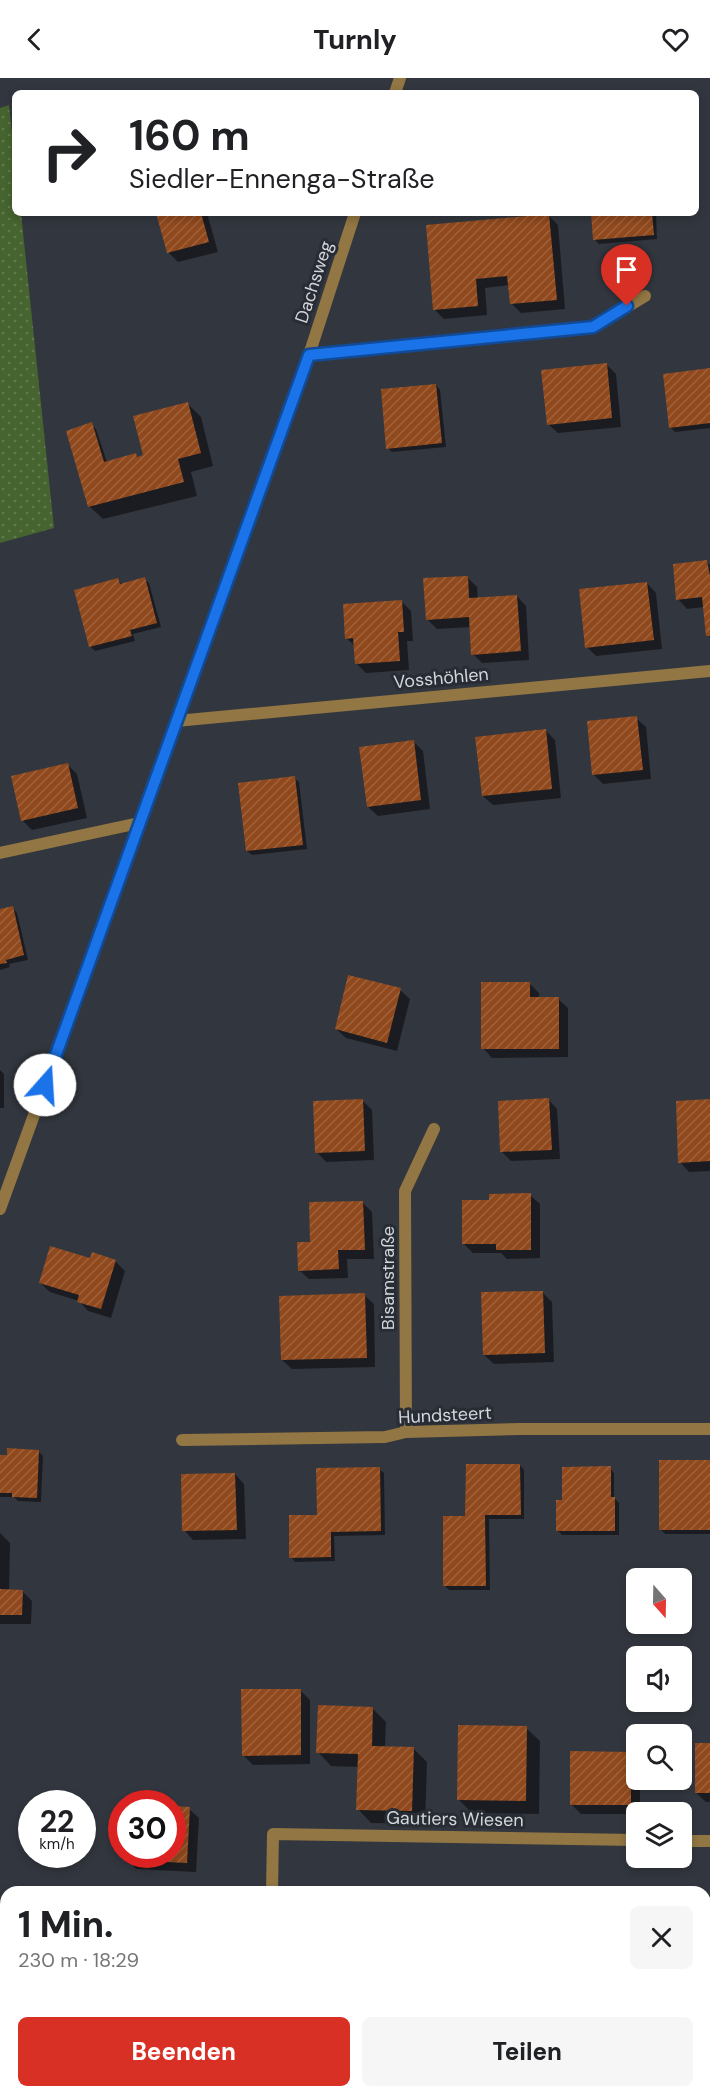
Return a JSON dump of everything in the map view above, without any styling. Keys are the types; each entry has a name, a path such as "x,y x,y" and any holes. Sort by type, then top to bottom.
{"street":[{"name":"Dachsweg","path":"0,1209 309,355 355,216"},
{"path":"309,355 593,327 645,296"},
{"name":"Vosshöhlen","path":"176,721 710,670"},
{"path":"0,853 139,823"},
{"name":"Bisamstraße","path":"406,1432 405,1191 434,1129"},
{"name":"Hundsteert","path":"182,1440 385,1437 406,1432 521,1429 710,1429"},
{"name":"Gautiers Wiesen","path":"272,1886 273,1834 626,1840"},
{"path":"692,1841 710,1841"}],"green space":[{"path":"9,105 12,132 12,216 21,216 54,528 0,543 0,108"}],"building":[{"path":"157,216 202,216 209,242 167,253"},
{"path":"549,216 557,300 510,304 507,276 476,279 478,306 433,310 426,225"},
{"path":"591,216 652,216 654,235 593,240"},
{"path":"607,363 612,418 547,425 541,370"},
{"path":"710,368 710,423 669,428 663,374"},
{"path":"436,384 442,443 386,449 381,389"},
{"path":"188,402 201,453 178,459 184,482 88,507 66,431 92,422 104,462 136,453 137,457 143,455 133,416"},
{"path":"707,560 710,576 710,636 706,636 702,597 676,600 673,564"},
{"path":"468,576 469,598 517,595 521,651 471,655 469,617 426,620 423,578"},
{"path":"145,577 157,623 130,630 132,636 89,647 74,590 118,578 120,584"},
{"path":"647,582 654,640 585,648 579,589"},
{"path":"402,600 404,632 398,632 400,661 355,664 353,638 345,639 343,604"},
{"path":"637,716 643,770 592,775 587,721"},
{"path":"546,729 552,789 482,796 475,737"},
{"path":"414,740 421,800 367,807 359,747"},
{"path":"68,763 78,808 21,821 11,776"},
{"path":"295,776 303,845 246,851 238,783"},
{"path":"13,906 24,955 0,964 0,909"},
{"path":"348,975 401,988 387,1043 335,1029"},
{"path":"481,982 530,982 530,997 559,997 559,1049 481,1049"},
{"path":"549,1098 552,1150 500,1152 498,1101"},
{"path":"363,1099 365,1151 315,1153 313,1101"},
{"path":"710,1099 710,1161 678,1163 676,1101"},
{"path":"531,1193 531,1250 496,1250 496,1244 462,1244 462,1200 489,1200 489,1194"},
{"path":"363,1201 365,1250 338,1250 339,1269 298,1271 297,1242 310,1242 309,1202"},
{"path":"50,1246 90,1258 92,1252 116,1260 101,1309 77,1302 79,1295 39,1283"},
{"path":"543,1291 545,1353 483,1355 481,1292"},
{"path":"365,1293 367,1358 281,1360 279,1296"},
{"path":"7,1448 39,1450 37,1498 12,1497 12,1493 0,1493 0,1455 7,1455"},
{"path":"659,1460 710,1460 710,1530 659,1530"},
{"path":"466,1464 520,1464 521,1515 485,1515 486,1586 443,1586 443,1516 465,1516"},
{"path":"611,1466 611,1497 615,1497 615,1531 556,1531 556,1500 562,1500 562,1467"},
{"path":"380,1467 381,1531 331,1532 331,1557 289,1558 289,1515 317,1515 316,1468"},
{"path":"235,1473 237,1530 182,1531 181,1474"},
{"path":"0,1589 23,1590 22,1615 0,1615"},
{"path":"241,1689 301,1689 301,1755 242,1756"},
{"path":"318,1705 373,1707 372,1746 414,1747 412,1811 356,1810 358,1754 316,1753"},
{"path":"458,1725 527,1726 526,1801 457,1800"},
{"path":"695,1743 710,1743 710,1793 695,1793"},
{"path":"570,1751 626,1752 626,1790 631,1790 631,1802 626,1802 626,1805 570,1805"},
{"path":"186,1807 190,1807 186,1863"}],"route":[{"path":"45,1085 309,355 593,327 627,306"}]}
